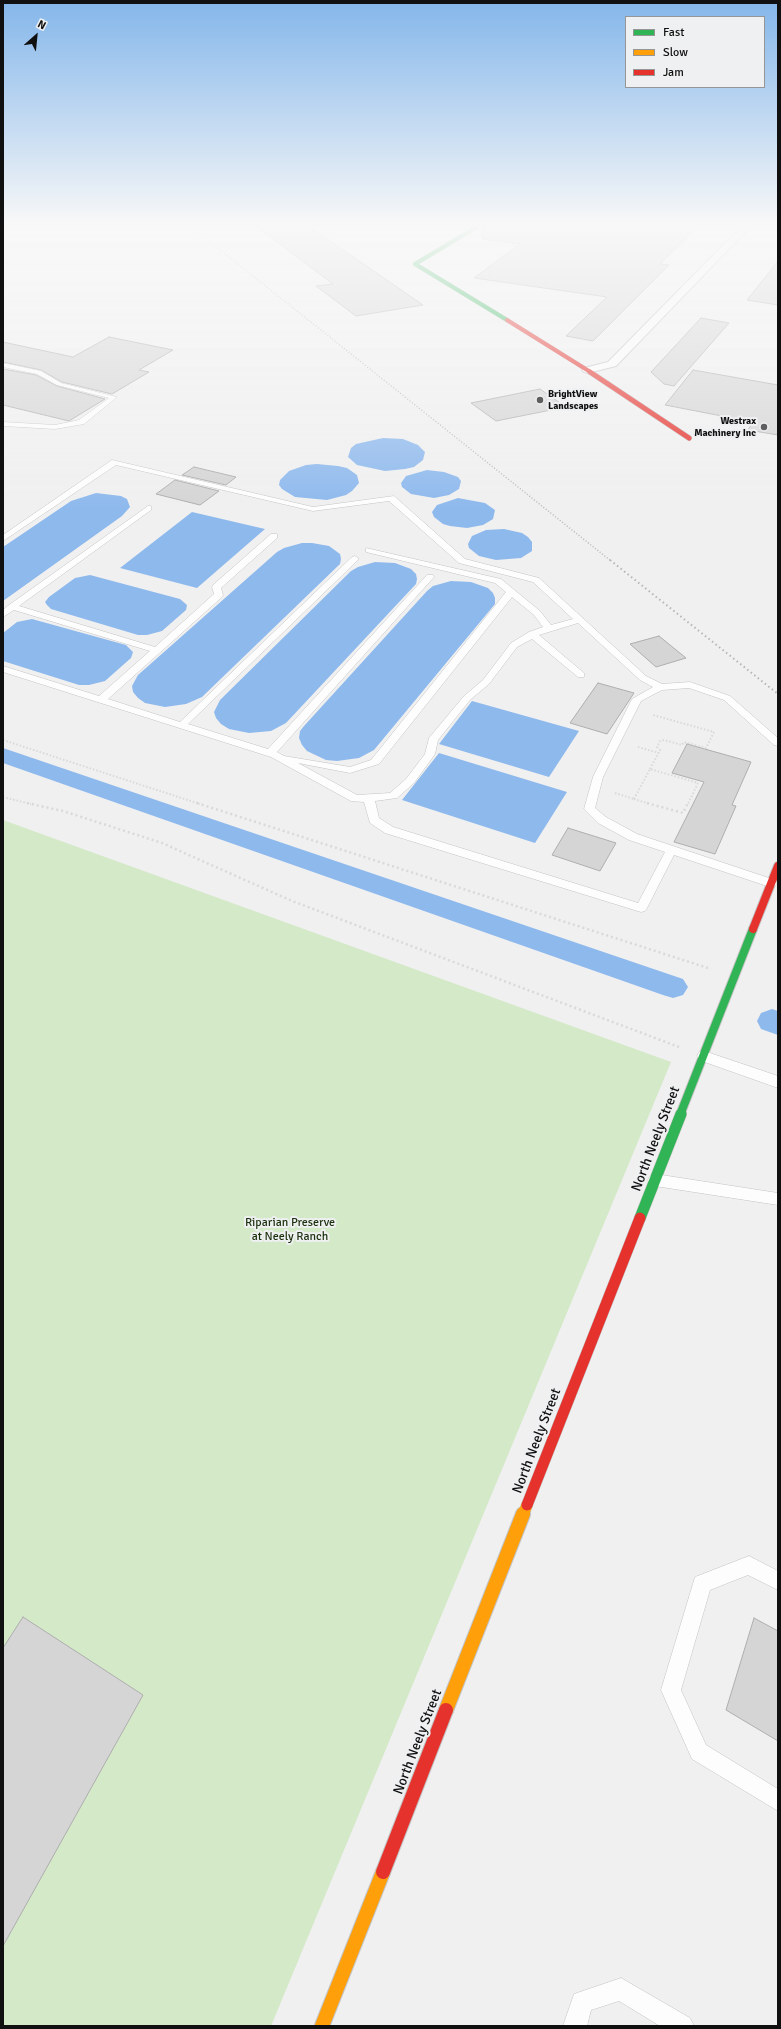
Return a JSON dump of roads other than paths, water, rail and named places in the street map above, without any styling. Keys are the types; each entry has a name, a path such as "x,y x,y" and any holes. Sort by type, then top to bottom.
{"street":[{"path":"506,320 588,370 689,438"},
{"path":"611,385 607,379 607,373 612,364 655,320"},
{"path":"588,370 612,364"},
{"name":"North Neely Street","path":"322,2026 778,866"}],"lane":[{"path":"3,364 39,372 59,384 114,397 81,422 55,426 3,424"},
{"path":"3,539 115,462 313,510 391,498 462,561 536,580 643,678 660,686 690,686 727,698 778,743"},
{"path":"3,614 148,508"},
{"path":"101,700 219,595 216,587 274,536"},
{"path":"369,550 498,581 537,613 549,629"},
{"path":"182,725 355,559"},
{"path":"272,755 430,577"},
{"path":"3,669 272,755 350,770 375,762 511,592"},
{"path":"12,607 157,650"},
{"path":"272,755 355,799 393,796 410,781 430,754 433,740 467,698 486,682 514,645 532,634 580,620"},
{"path":"532,634 581,675"},
{"path":"660,686 637,699 610,753 595,787 588,809 602,820 633,838 771,883"},
{"path":"369,798 374,820 389,830 641,908 671,850"},
{"path":"704,1056 778,1082"},
{"path":"655,1180 778,1199"},
{"path":"778,1581 749,1565 702,1584 671,1690 699,1752 778,1801"},
{"path":"575,2026 582,2002 620,1989 682,2026"}],"water":[{"path":"383,438 403,439 418,445 425,452 423,460 414,467 385,471 357,465 348,457 351,448 356,444"},
{"path":"317,464 347,468 357,475 359,483 346,495 327,500 295,497 282,489 279,485 280,480 289,471 306,465"},
{"path":"427,470 444,472 458,477 461,481 459,489 449,495 434,498 411,494 402,487 401,483 406,476"},
{"path":"96,493 121,496 127,499 130,507 122,516 3,601 3,547 71,501"},
{"path":"458,498 485,503 495,510 493,519 483,525 467,528 443,524 434,517 432,512 437,505"},
{"path":"192,512 265,529 197,588 120,568"},
{"path":"504,529 522,533 528,537 532,542 532,551 521,558 496,560 479,556 469,548 468,544 472,536 486,530"},
{"path":"302,543 329,546 340,554 340,564 202,697 186,704 165,707 145,703 138,698 133,692 132,686 138,675 277,552 284,548"},
{"path":"375,562 395,563 411,569 416,574 416,584 286,723 271,731 249,733 229,729 221,724 216,718 214,712 220,700 351,571 358,567"},
{"path":"90,575 180,599 187,605 186,610 162,631 147,635 138,635 51,609 45,602 49,597 75,578"},
{"path":"451,581 471,582 488,588 493,593 495,604 374,750 359,758 337,761 326,760 307,751 299,738 300,731 304,726 427,591 433,586"},
{"path":"32,619 126,645 133,652 131,658 105,681 89,685 79,685 3,661 3,633 17,622"},
{"path":"472,701 579,731 549,777 439,744"},
{"path":"439,753 567,792 535,843 402,800"}],"waterway":[{"path":"3,755 673,987"},
{"path":"772,1021 778,1023"}],"railway":[{"path":"308,320 611,561"},
{"path":"610,560 778,694"}],"place":[{"name":"BrightView Landscapes","path":"540,400"},
{"name":"Westrax Machinery Inc","path":"764,427"}],"park label":[{"name":"Riparian Preserve at Neely Ranch","path":"290,1230"}]}
